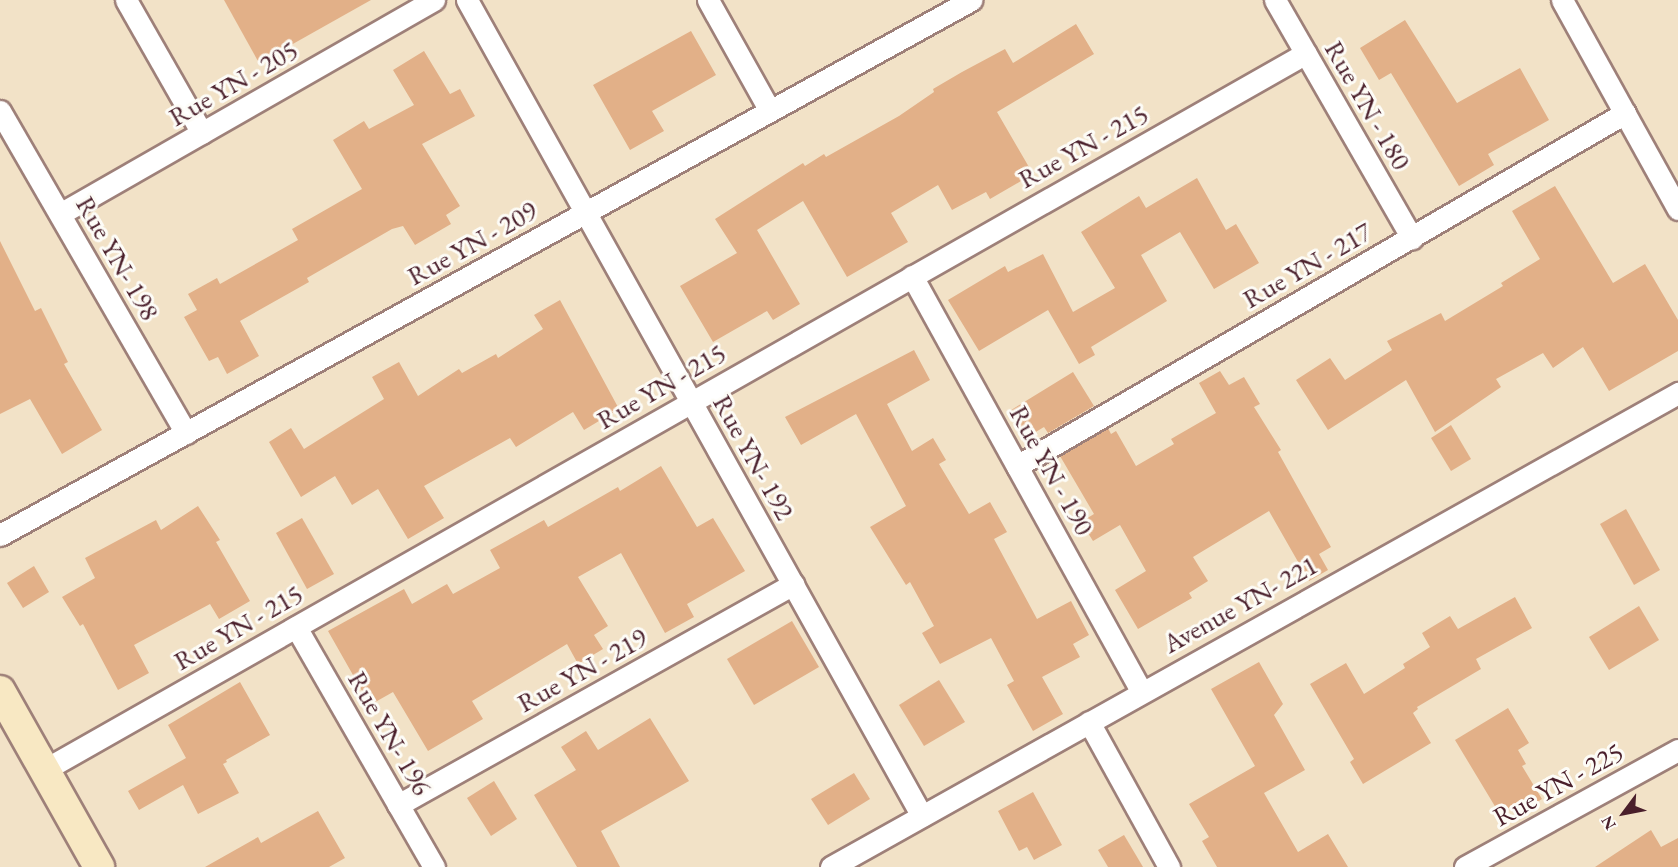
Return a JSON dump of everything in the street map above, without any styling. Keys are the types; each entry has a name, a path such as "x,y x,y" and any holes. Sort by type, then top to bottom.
{"main road":[{"path":"0,691 99,867"}],"street":[{"path":"126,0 202,133"},
{"name":"Rue YN - 205","path":"60,214 434,0"},
{"name":"Rue YN- 192","path":"467,0 922,816"},
{"path":"708,0 770,111"},
{"name":"Rue YN - 209","path":"0,535 971,0"},
{"name":"Rue YN - 180","path":"1275,0 1412,238"},
{"path":"1562,0 1678,209"},
{"name":"Rue YN - 215","path":"44,770 1306,53"},
{"name":"Rue YN- 198","path":"0,111 186,433"},
{"name":"Rue YN - 217","path":"1017,466 1624,113"},
{"name":"Rue YN - 190","path":"912,276 1142,692"},
{"name":"Avenue YN- 221","path":"831,867 1678,393"},
{"name":"Rue YN - 219","path":"398,805 793,584"},
{"name":"Rue YN- 196","path":"296,627 434,867"},
{"path":"1089,722 1168,867"},
{"name":"Rue YN - 225","path":"1465,867 1678,750"}],"building":[{"path":"224,0 371,0 259,63"},
{"path":"1405,20 1457,103 1520,68 1549,120 1488,154 1494,165 1459,186 1391,73 1379,80 1360,48"},
{"path":"1076,24 1094,54 997,112 1033,174 990,199 986,192 952,210 938,185 891,213 908,242 847,277 803,201 757,230 800,304 773,320 767,311 713,342 680,286 737,253 715,219 803,163 805,166 824,154 826,157 899,116 934,92 933,89 962,72 1005,49 1013,63"},
{"path":"691,31 716,75 652,111 664,131 630,150 593,85"},
{"path":"424,51 450,94 460,89 475,116 422,144 460,206 446,215 451,224 415,245 403,226 392,229 307,278 309,282 240,321 259,356 227,374 218,357 209,361 184,317 197,310 188,294 217,278 220,284 298,240 292,229 362,189 333,140 364,121 369,129 414,105 393,70"},
{"path":"1197,178 1226,230 1236,224 1259,263 1214,289 1180,232 1141,255 1167,301 1091,347 1095,355 1079,364 1048,310 979,351 948,300 1005,266 1008,272 1043,254 1073,312 1115,288 1081,232 1139,196 1146,208"},
{"path":"1555,186 1613,283 1645,264 1678,320 1678,351 1609,391 1583,347 1553,368 1543,353 1496,379 1501,387 1435,432 1406,380 1328,430 1296,380 1330,358 1345,380 1392,350 1387,341 1441,313 1445,321 1503,286 1501,283 1540,259 1512,211"},
{"path":"0,241 35,311 41,308 68,362 64,364 102,430 62,454 30,399 0,414"},
{"path":"560,300 619,409 584,430 573,412 516,447 510,438 424,486 444,518 408,539 378,489 352,505 335,476 301,497 269,442 291,428 304,449 384,399 372,377 399,362 418,396 459,369 462,373 496,354 498,358 543,329 534,315"},
{"path":"914,350 930,380 887,404 912,451 933,438 946,460 939,464 969,514 990,502 1007,532 994,539 1037,619 1071,601 1089,635 1073,644 1080,657 1042,677 1063,714 1033,731 1007,685 1014,681 991,638 940,664 922,633 934,626 910,582 906,585 870,527 906,506 856,414 801,445 785,417"},
{"path":"1220,371 1229,385 1244,377 1260,404 1254,407 1281,450 1278,452 1331,547 1319,554 1328,570 1309,581 1269,511 1193,557 1208,581 1189,593 1192,598 1138,629 1115,590 1146,571 1120,525 1093,541 1081,522 1094,514 1060,456 1108,428 1111,434 1116,431 1136,466 1174,444 1171,439 1216,413 1199,383"},
{"path":"1073,372 1094,406 1048,433 1044,427 1024,439 1008,412"},
{"path":"1451,425 1471,459 1451,471 1431,438"},
{"path":"661,466 697,527 713,518 745,571 687,604 694,617 665,633 621,553 578,577 608,626 594,635 603,649 578,664 567,644 472,701 483,719 428,751 393,692 370,705 328,631 404,589 412,604 447,584 453,594 500,568 490,550 544,520 548,527 618,487 620,491"},
{"path":"198,506 220,540 216,542 250,601 219,619 210,604 134,645 149,673 118,690 83,624 80,626 62,597 95,578 85,558 156,520 161,530"},
{"path":"1626,509 1660,570 1634,585 1600,524"},
{"path":"302,518 334,574 307,589 276,533"},
{"path":"34,566 49,592 23,608 7,583"},
{"path":"1515,597 1532,628 1476,659 1481,669 1417,707 1418,709 1413,713 1431,743 1363,784 1350,762 1354,759 1310,684 1346,663 1364,694 1405,668 1403,664 1430,647 1422,633 1450,616 1458,629"},
{"path":"1639,606 1659,640 1609,670 1589,637"},
{"path":"792,621 819,667 754,705 727,659"},
{"path":"1259,662 1283,704 1274,715 1305,770 1264,793 1298,852 1328,834 1348,867 1217,867 1202,841 1209,837 1189,804 1255,766 1211,689"},
{"path":"939,680 965,722 924,746 899,705"},
{"path":"240,682 270,735 226,760 227,762 223,764 239,793 198,814 183,785 139,810 128,791 186,758 168,725"},
{"path":"1508,708 1529,743 1518,750 1526,764 1522,766 1542,799 1515,816 1510,807 1499,813 1455,740"},
{"path":"650,718 689,781 601,831 620,867 577,867 534,795 576,770 561,747 586,731 598,750"},
{"path":"854,773 870,799 828,825 811,799"},
{"path":"494,781 517,819 491,836 467,798"},
{"path":"1033,792 1062,845 1034,860 1027,847 1019,851 998,811"},
{"path":"318,811 345,858 329,867 205,867 258,837 261,843"},
{"path":"1651,830 1661,847 1678,838 1678,867 1595,867"},
{"path":"1124,835 1143,867 1108,867 1098,850"}]}
